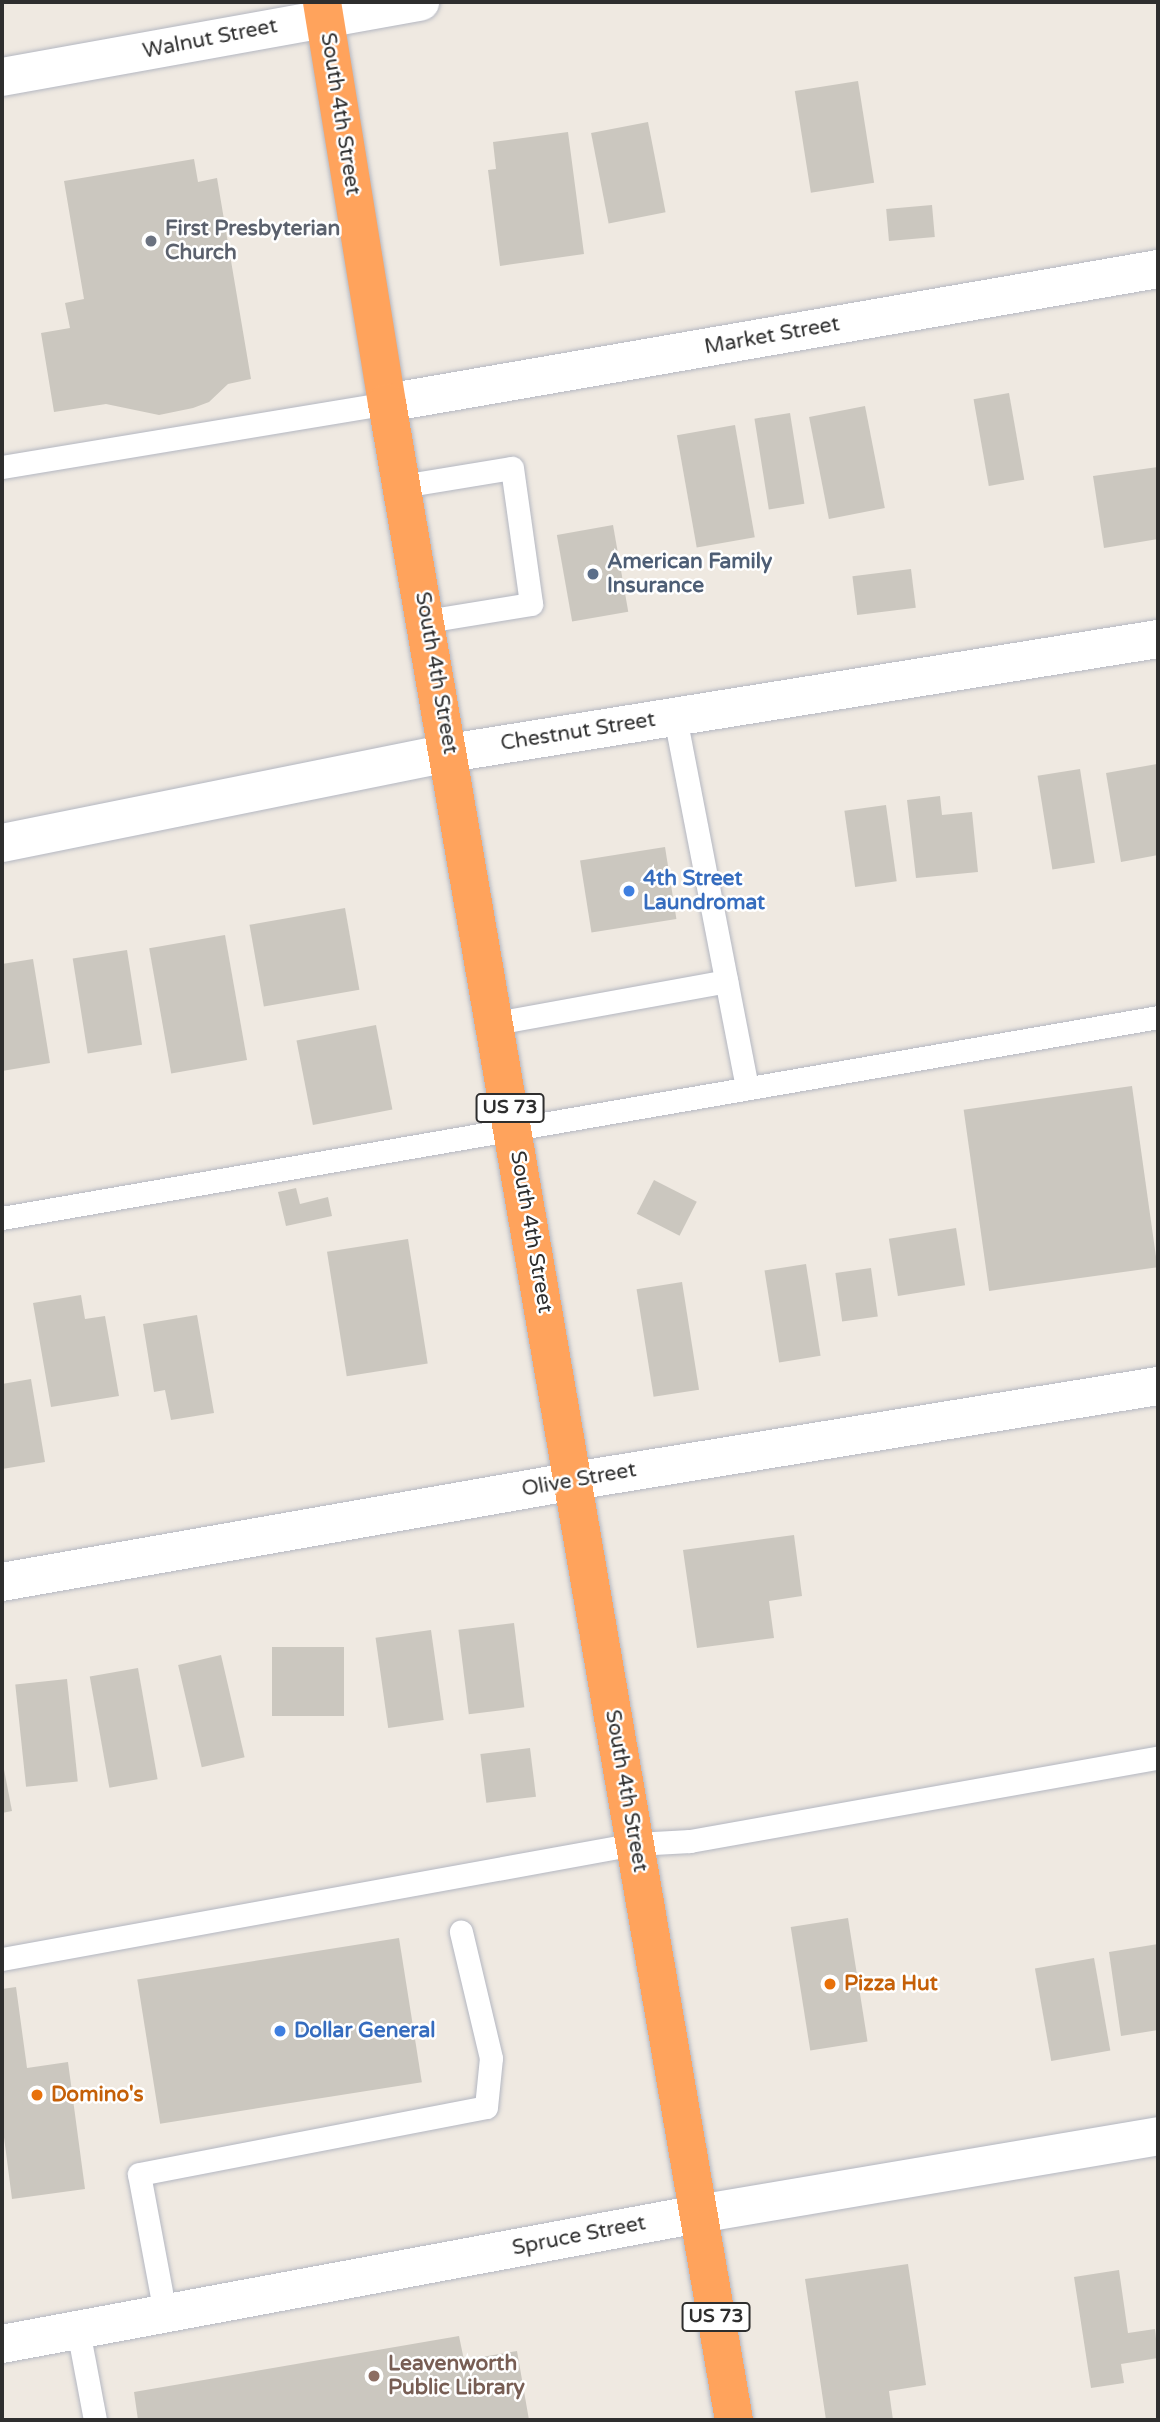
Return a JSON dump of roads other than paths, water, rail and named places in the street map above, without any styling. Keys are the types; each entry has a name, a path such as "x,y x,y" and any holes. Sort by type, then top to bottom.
{"highway":[{"name":"South 4th Street","path":"324,10 387,403 450,753 734,2420"}],"street":[{"name":"Walnut Street","path":"2,77 324,10 419,2"},
{"name":"Market Street","path":"387,403 1158,269"},
{"name":"Chestnut Street","path":"2,843 450,753 1158,639"},
{"name":"Olive Street","path":"2,1582 574,1480 1158,1386"},
{"name":"Spruce Street","path":"2,2344 698,2214 1158,2136"}],"lane":[{"path":"2,467 387,403"},
{"path":"402,486 512,468 531,604 426,621"},
{"path":"675,717 747,1088"},
{"path":"496,1023 726,981"},
{"path":"2,1218 1158,1017"},
{"path":"2,1959 635,1844 690,1841 1158,1758"},
{"path":"166,2313 139,2174 486,2108 491,2059 461,1932"},
{"path":"78,2330 95,2420"}],"place":[{"name":"First Presbyterian Church","path":"151,241"},
{"name":"American Family Insurance","path":"593,574"},
{"name":"4th Street Laundromat","path":"629,891"},
{"name":"Pizza Hut","path":"830,1984"},
{"name":"Dollar General","path":"280,2031"},
{"name":"Domino's","path":"37,2095"},
{"name":"Leavenworth Public Library","path":"374,2376"}]}
